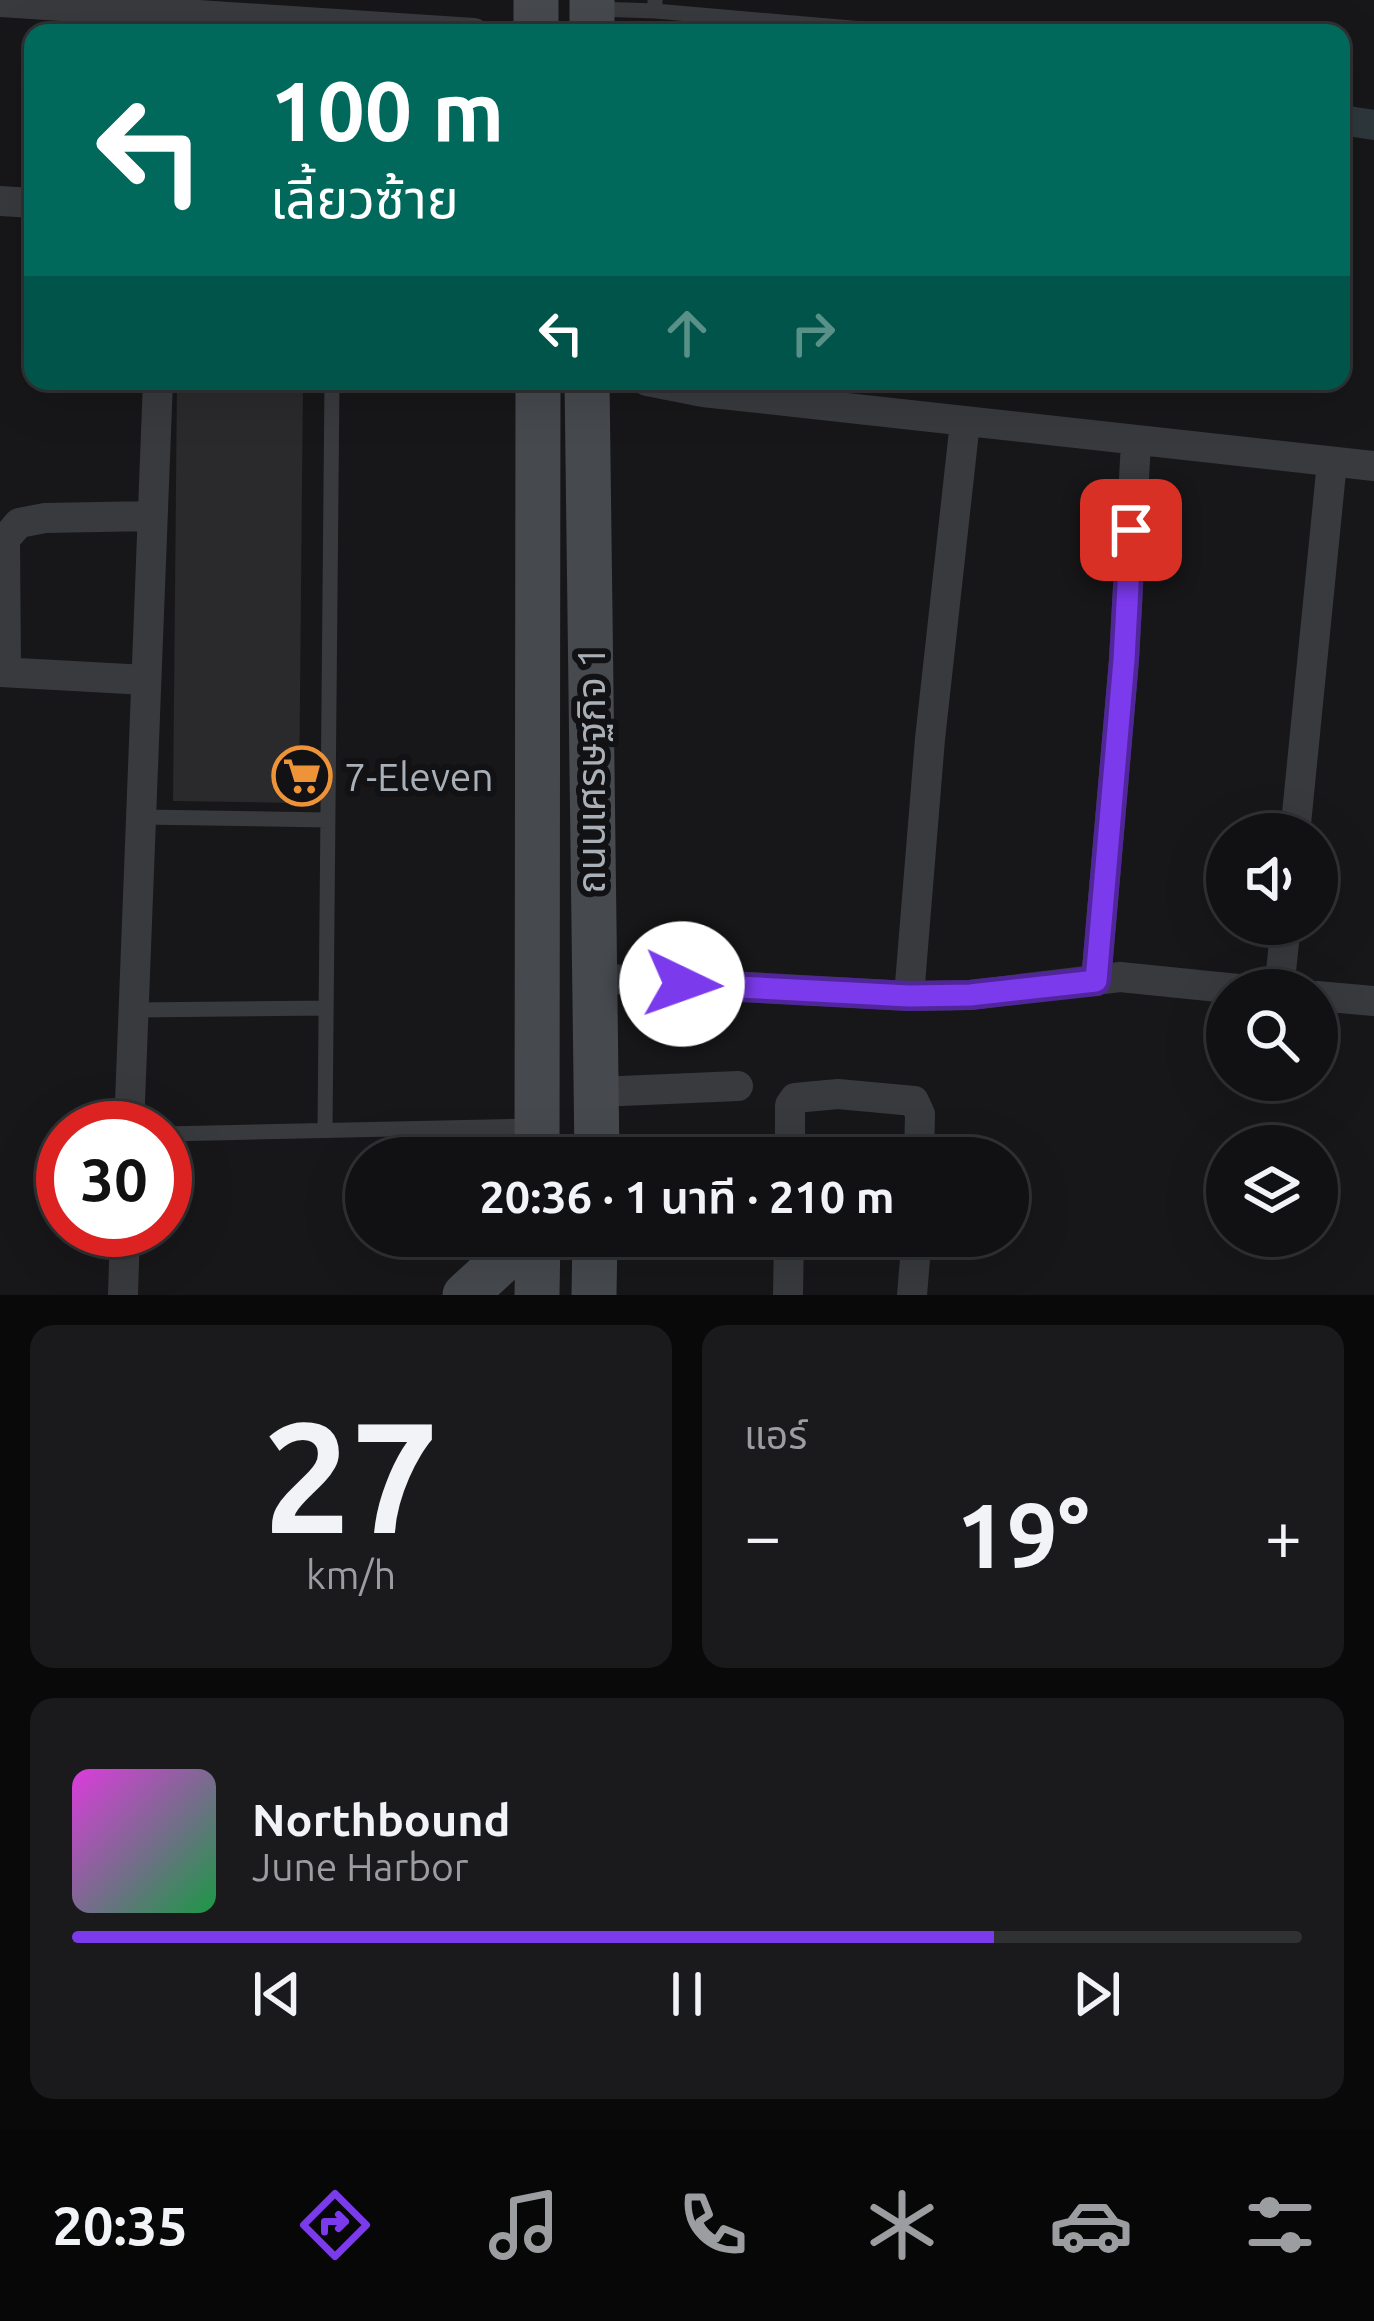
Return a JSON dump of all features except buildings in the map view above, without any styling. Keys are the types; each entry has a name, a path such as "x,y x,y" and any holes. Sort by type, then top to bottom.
{"main road":[{"name":"ถนนเศรษฐกิจ 1","path":"537,1137 538,390"},
{"name":"ถนนเศรษฐกิจ 1","path":"587,390 597,1137"},
{"path":"465,1295 505,1257"},
{"path":"537,1295 538,1257"},
{"path":"594,1295 595,1257"}],"street":[{"path":"0,2 336,24"},
{"path":"130,1101 158,390"},
{"path":"694,390 1374,466"},
{"path":"909,996 930,739 965,422"},
{"path":"1096,981 1124,660 1136,442"},
{"path":"1297,813 1333,462"},
{"path":"146,680 3,672 5,539 19,523 45,518 152,516"},
{"path":"592,978 909,996 970,995 1120,977 1206,986"},
{"path":"1338,998 1374,1001"},
{"path":"598,1092 738,1086"},
{"path":"790,1137 790,1105 795,1098 838,1094 914,1101 920,1114 919,1137"},
{"path":"122,1295 124,1257"},
{"path":"788,1295 789,1257"},
{"path":"912,1295 915,1257"}],"lane":[{"path":"592,14 655,5 828,24"},
{"path":"326,1130 332,390"},
{"path":"141,817 328,820"},
{"path":"133,1010 326,1008"},
{"path":"192,1132 326,1130 449,1137"}],"waterway":[{"path":"1350,121 1374,125"}],"place":[{"name":"7-Eleven","path":"302,776"}],"route":[{"path":"682,984 909,996 970,995 1096,981 1131,530"}]}
